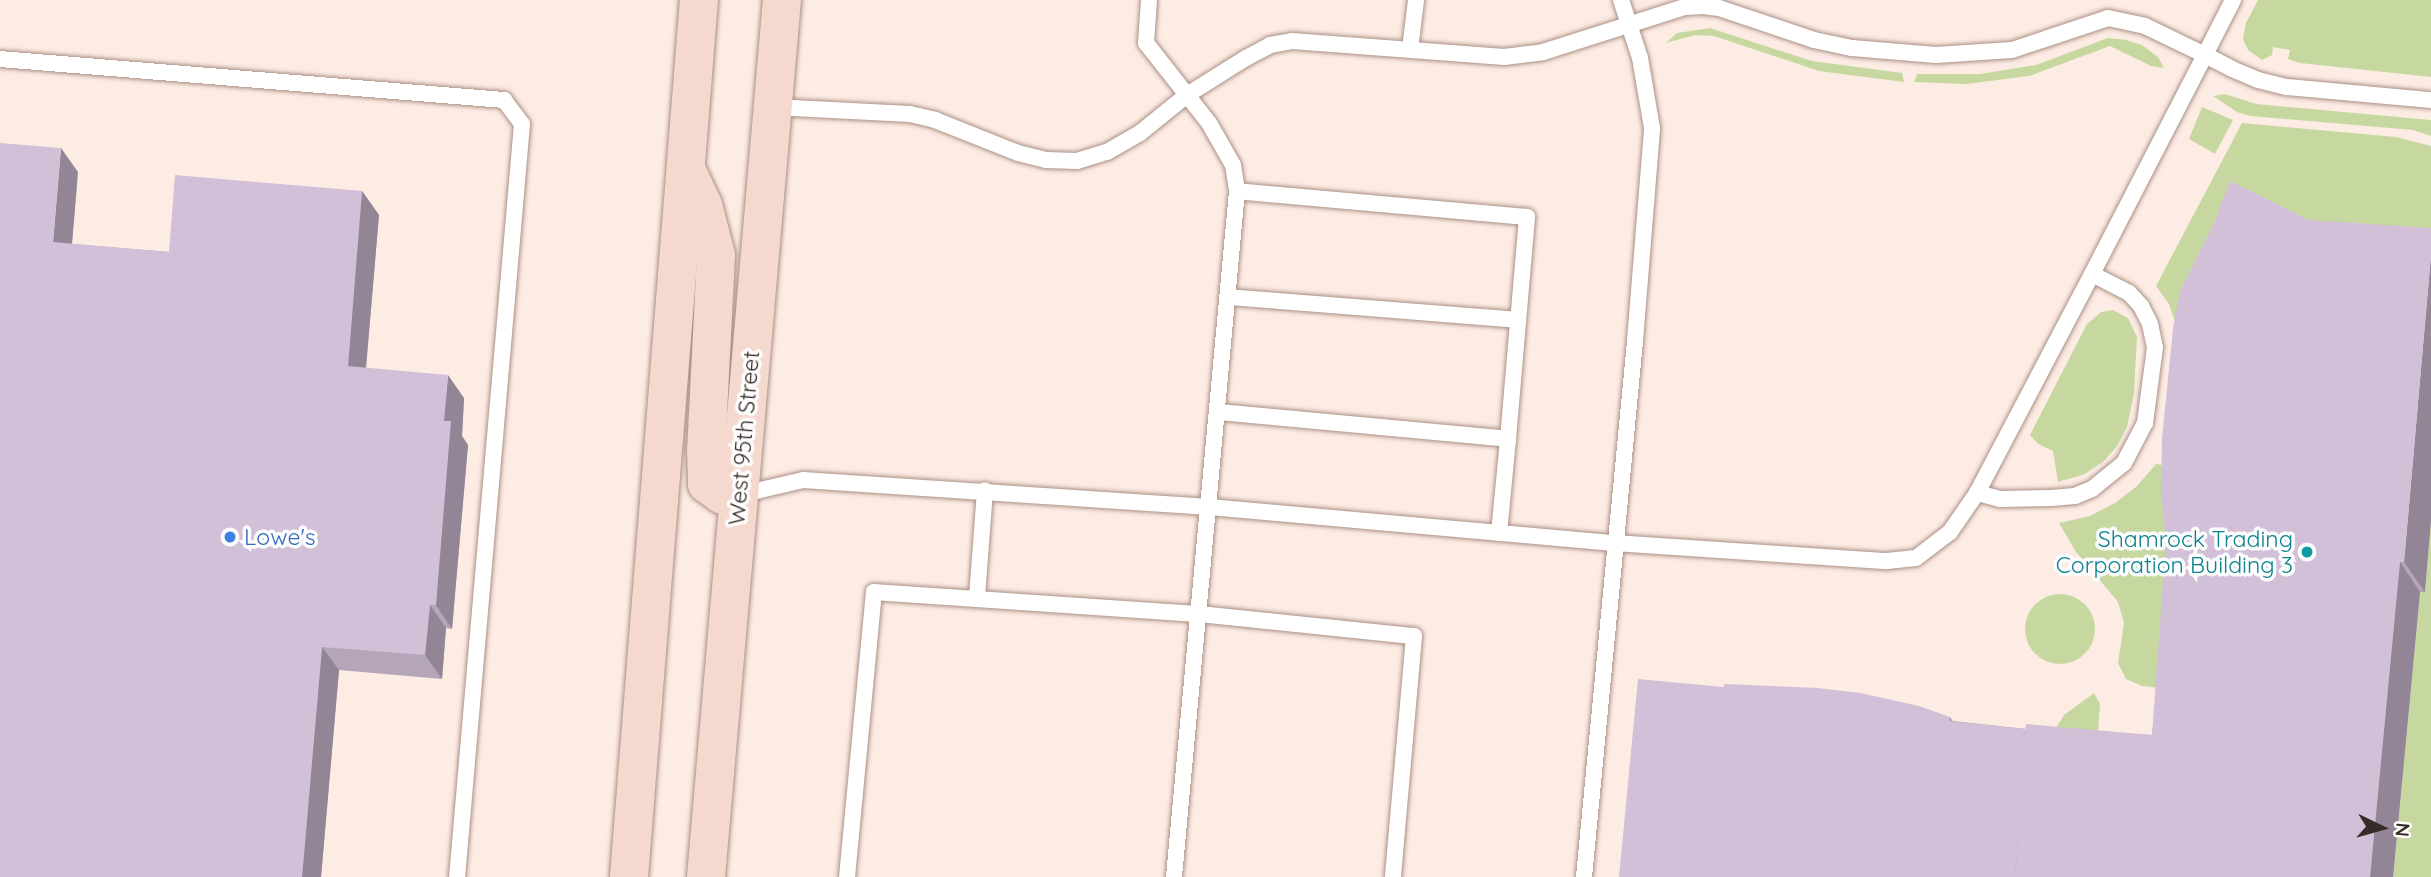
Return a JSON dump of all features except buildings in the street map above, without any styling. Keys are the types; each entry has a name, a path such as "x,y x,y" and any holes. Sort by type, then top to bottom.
{"main road":[{"path":"629,877 699,0"},
{"name":"West 95th Street","path":"706,877 782,0"},
{"path":"684,164 704,205 716,255 706,450 707,484 723,495 739,495"}],"lane":[{"path":"1149,0 1146,43 1209,123 1233,165 1237,191 1219,412 1174,877"},
{"path":"1410,49 1416,0"},
{"path":"1584,877 1635,341 1652,128 1640,58 1621,0"},
{"path":"739,495 803,480 1209,507 1614,543 1887,561 1916,558 1950,532 1977,493 2233,0"},
{"path":"773,107 911,114 935,120 1018,153 1046,160 1077,161 1107,152 1140,133 1187,95 1270,45 1315,40 1504,57 1544,52 1685,7 1703,6 1719,8 1814,40 1852,48 1936,55 2012,50 2108,18 2145,26 2258,80 2287,87 2431,100"},
{"path":"0,59 504,100 522,124 457,877"},
{"path":"1237,191 1527,217 1499,533"},
{"path":"1977,493 2000,499 2075,496 2092,489 2109,476 2124,463 2136,444 2145,423 2153,375 2155,347 2150,324 2141,306 2129,293 2092,274"},
{"path":"1228,297 1518,320"},
{"path":"1219,412 1508,439"},
{"path":"977,597 985,490"},
{"path":"847,877 874,592 1200,614 1413,636 1393,877"}],"green space":[{"path":"2258,0 2431,0 2431,77 2300,63 2288,59 2290,50 2273,47 2272,55 2262,60 2248,50 2243,39 2246,23"},
{"path":"1710,28 1812,61 1902,73 1904,82 1819,71 1714,36 1695,35 1666,43 1677,33"},
{"path":"2108,38 2142,45 2158,57 2164,68 2151,66 2110,46 2029,76 1966,84 1914,82 1917,74 1980,74 2036,65"},
{"path":"2225,94 2256,104 2431,120 2431,136 2413,130 2250,116 2237,112 2213,96"},
{"path":"2202,107 2233,120 2215,154 2189,139"},
{"path":"2242,123 2396,137 2431,146 2431,256 2178,331 2169,304 2156,286"},
{"path":"2113,310 2128,318 2137,337 2134,394 2127,427 2117,446 2104,461 2085,474 2058,482 2053,451 2038,444 2030,435 2087,324 2101,312"},
{"path":"2156,464 2183,468 2179,690 2142,686 2126,679 2118,663 2124,623 2118,602 2076,552 2059,523 2090,516 2115,503 2137,486"},
{"path":"2431,521 2431,877 2393,877 2420,592 2425,591"},
{"path":"2060,594 2079,600 2089,610 2095,629 2089,648 2079,658 2060,664 2041,658 2031,648 2025,629 2031,610 2041,600"},
{"path":"2094,693 2100,704 2096,757 2056,728 2064,715"}],"place":[{"name":"Lowe's","path":"230,537"},
{"name":"Shamrock Trading Corporation Building 3","path":"2307,552"}]}
